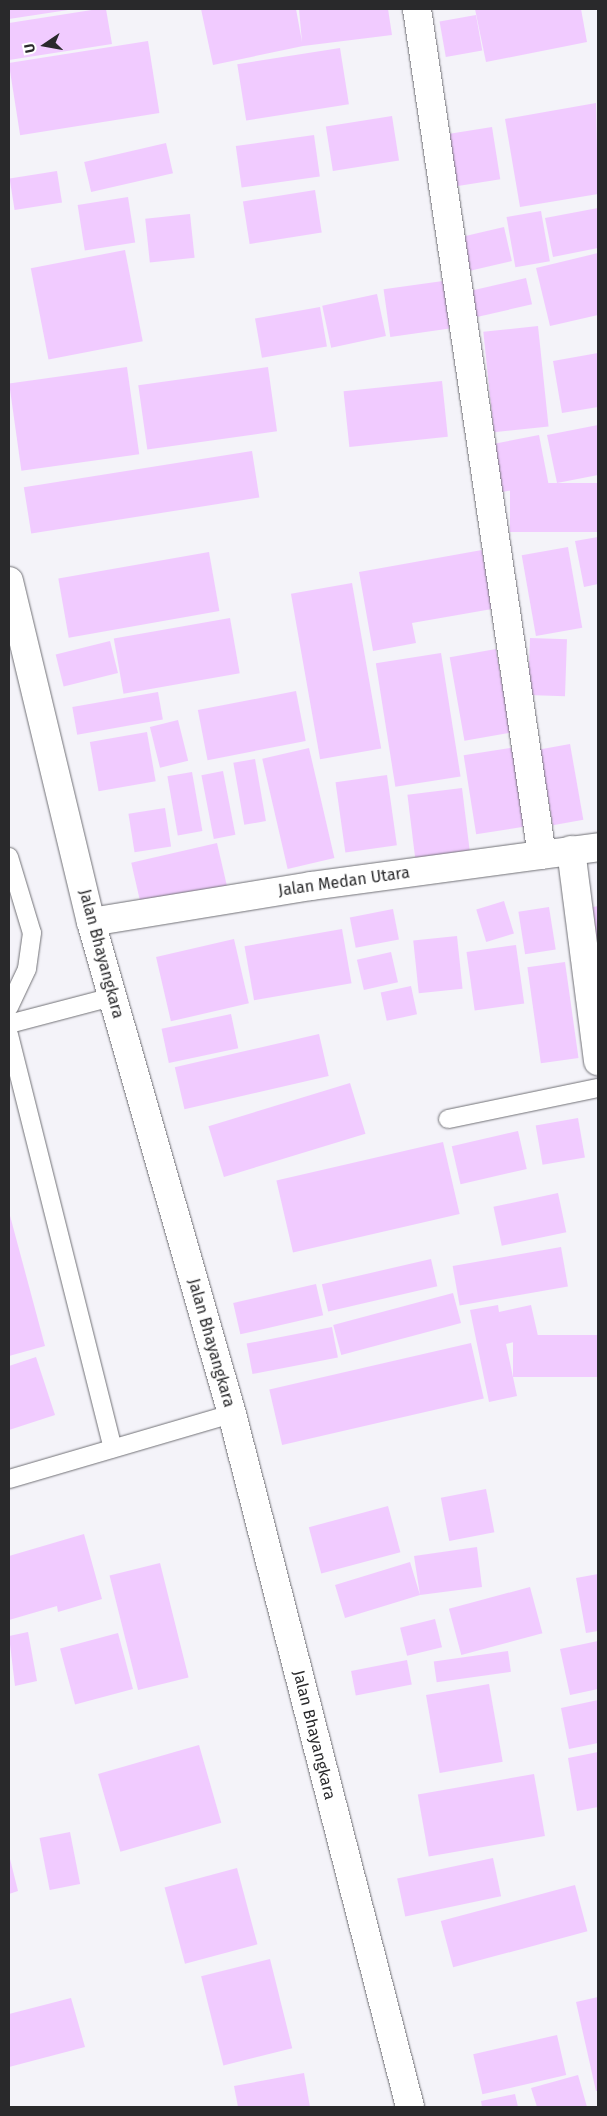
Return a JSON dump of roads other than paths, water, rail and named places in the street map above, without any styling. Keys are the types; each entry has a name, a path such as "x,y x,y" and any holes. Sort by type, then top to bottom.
{"street":[{"path":"417,9 542,855"},
{"name":"Jalan Bhayangkara","path":"10,591 91,922 232,1414 410,2107"},
{"name":"Jalan Medan Utara","path":"91,922 311,886 598,847"},
{"path":"571,850 598,1061"}],"lane":[{"path":"9,857 32,933 27,969 9,1007"},
{"path":"9,1024 112,997"},
{"path":"9,1035 113,1448"},
{"path":"448,1119 598,1088"},
{"path":"9,1479 232,1414"}]}
